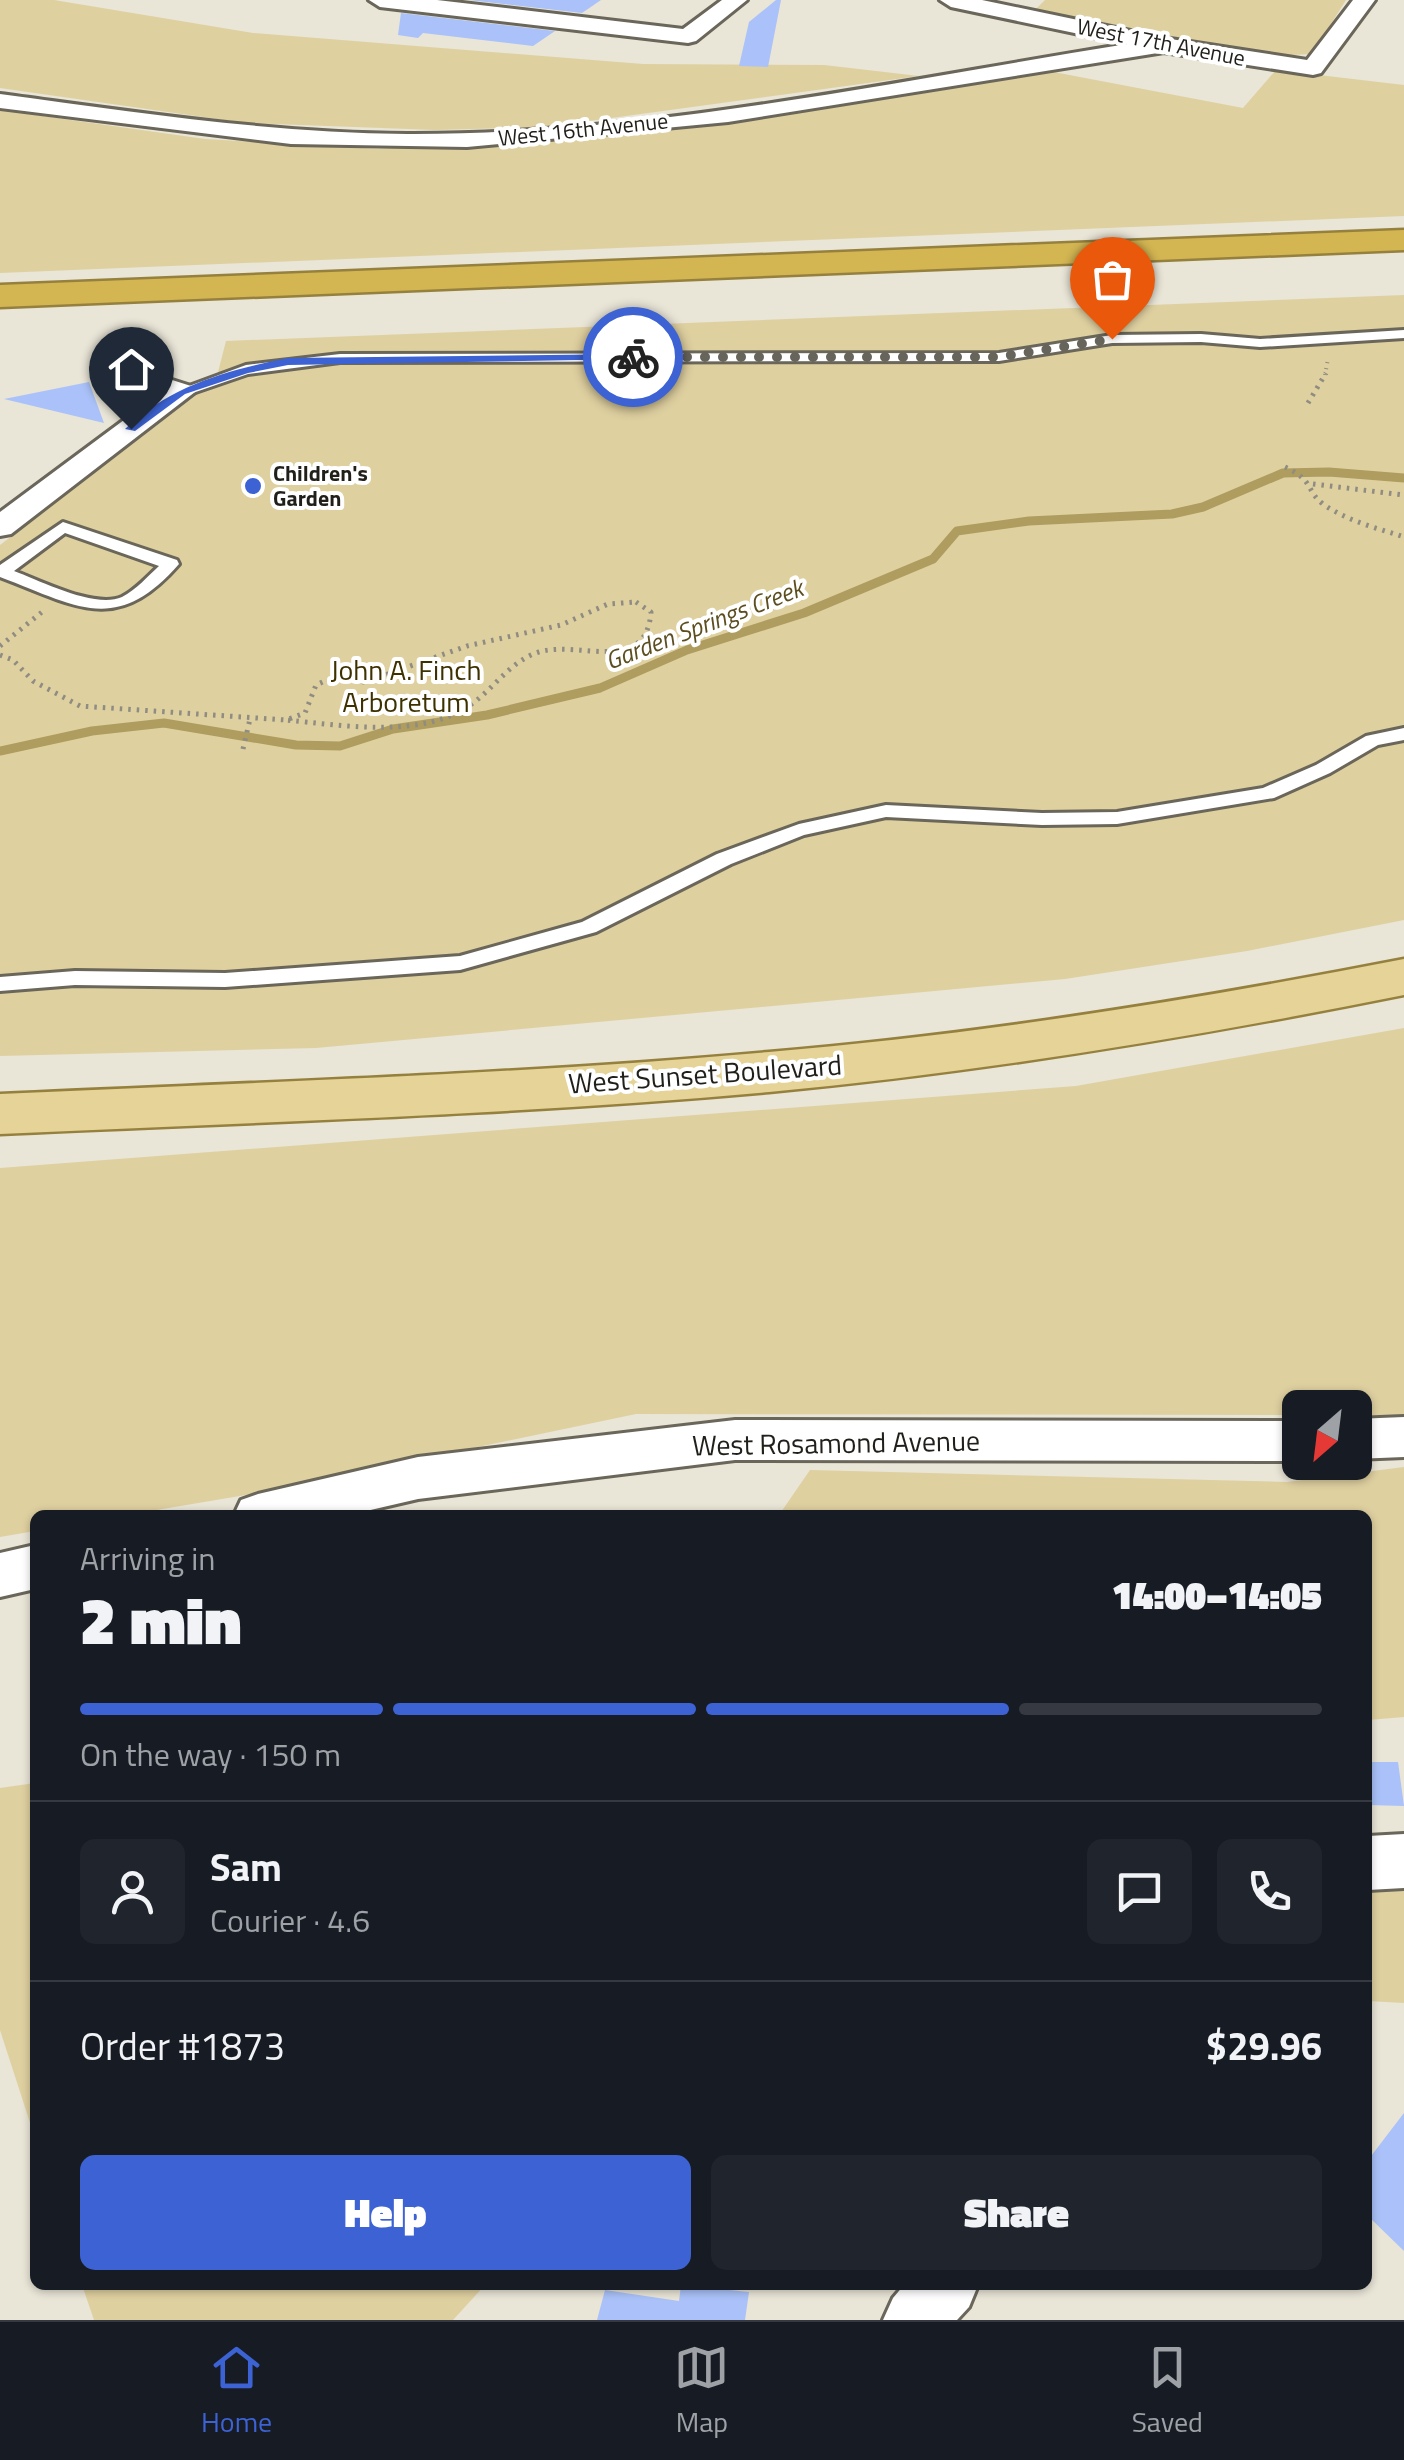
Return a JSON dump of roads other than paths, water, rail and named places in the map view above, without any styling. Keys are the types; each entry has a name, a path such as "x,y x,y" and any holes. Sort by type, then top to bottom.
{"highway":[{"path":"0,296 1404,240"},
{"path":"0,328 615,305"}],"main road":[{"name":"West Sunset Boulevard","path":"0,1114 770,1072 1074,1036 1283,1002 1404,977"}],"street":[{"path":"380,0 688,36 736,0"},
{"name":"West 17th Avenue","path":"951,0 1164,44 1313,68 1364,0"},
{"name":"West 16th Avenue","path":"0,101 278,138 465,140 636,126 1164,44"},
{"path":"106,368 181,392"},
{"path":"2,524 181,392"},
{"path":"1372,1438 1404,1437"},
{"name":"West Rosamond Avenue","path":"280,1510 418,1478 735,1440 1282,1441"},
{"path":"0,1575 30,1568"},
{"path":"1372,1862 1404,1861"},
{"path":"915,2320 942,2290"}],"lane":[{"path":"181,392 246,370 340,358 999,357 1112,339 1290,343 1404,334"},
{"path":"62,527 171,564 123,603 99,606 1,572 62,527"},
{"path":"0,984 75,978 225,980 460,963 588,927 724,859 799,830 886,811 1042,819 1118,818 1267,794 1323,770 1373,740 1404,734"}],"waterway":[{"name":"Garden Springs Creek","path":"0,751 92,731 164,723 296,745 340,746 393,729 487,715 600,688 687,650 804,613 933,559 957,531 1029,521 1172,514 1203,507 1283,473 1404,478"}],"place":[{"name":"Children's Garden","path":"253,486"}],"park label":[{"name":"John A. Finch Arboretum","path":"406,686"}]}
